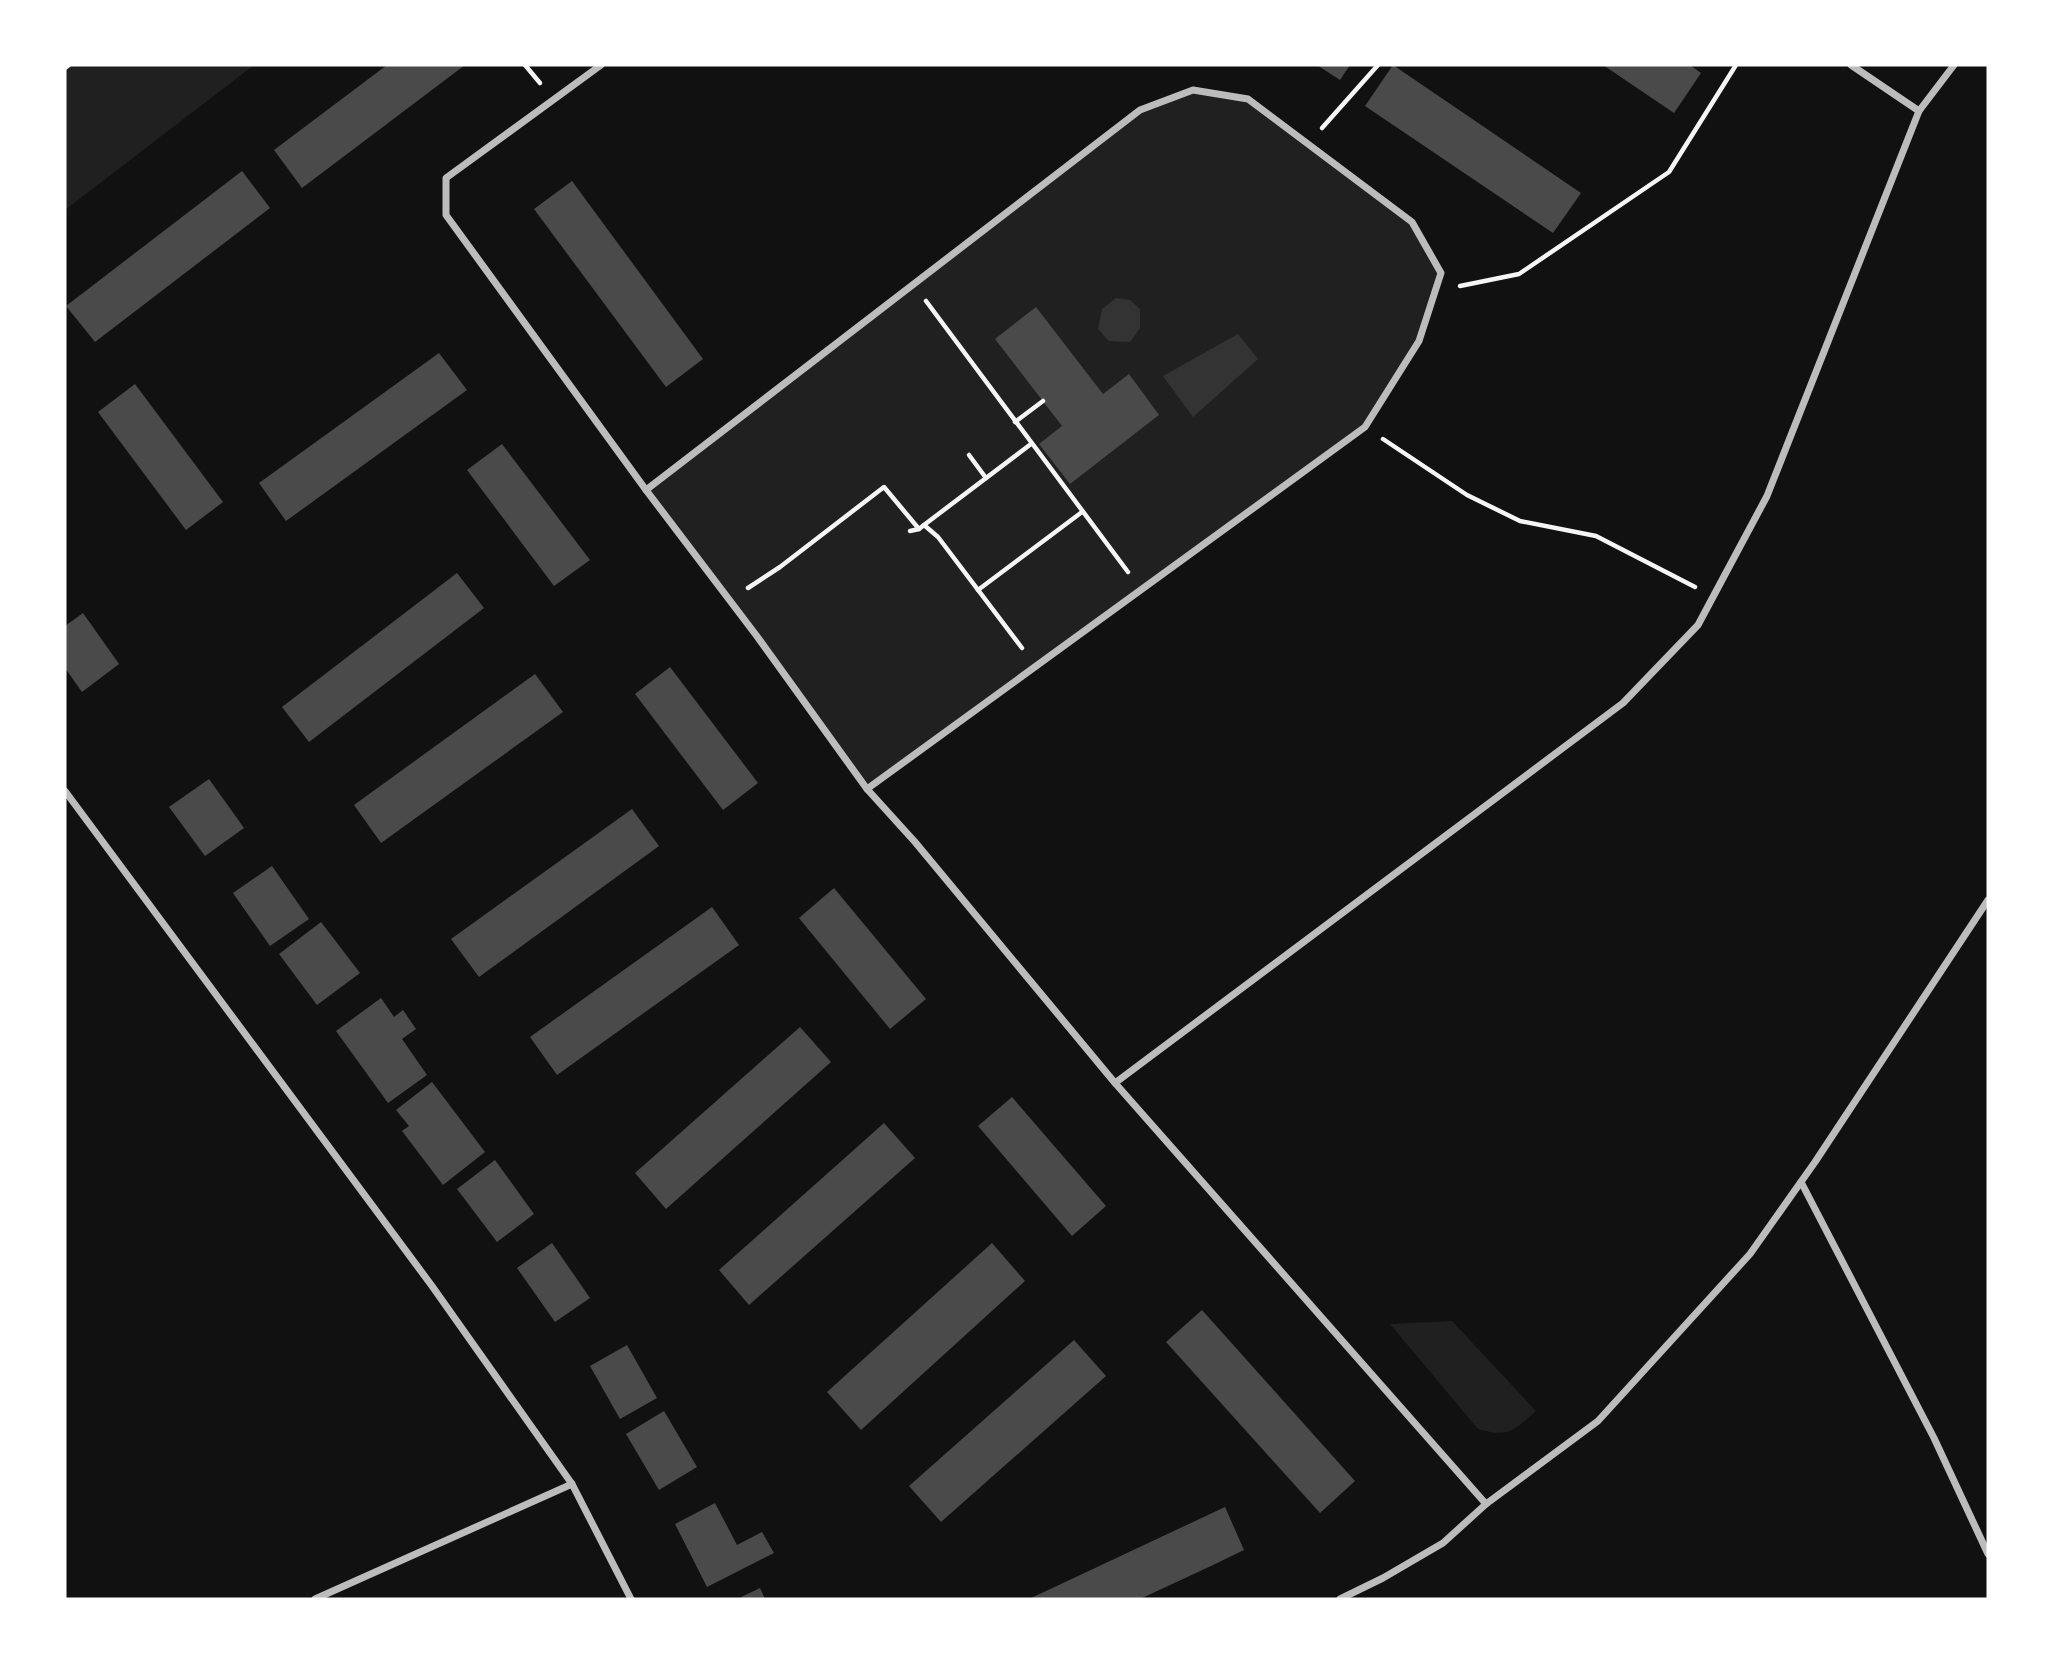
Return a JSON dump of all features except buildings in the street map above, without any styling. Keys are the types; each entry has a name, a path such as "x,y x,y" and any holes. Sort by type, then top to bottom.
{"street":[{"path":"601,65 446,178 446,215 867,789 915,842 1115,1083 1486,1504"},
{"path":"1851,65 1919,111"},
{"path":"1115,1083 1623,703 1698,625 1767,496 1919,111 1954,65"},
{"path":"646,490 1140,110 1193,90 1248,99 1412,222 1441,273 1419,341 1365,427 867,789"},
{"path":"65,792 424,1275 572,1484 631,1599"},
{"path":"1340,1599 1443,1543 1486,1504 1598,1421 1750,1254 1801,1182 1988,900"},
{"path":"1801,1182 1934,1438 1988,1554"},
{"path":"315,1599 572,1484"}],"path":[{"path":"65,68 69,65"},
{"path":"1308,144 1378,65"},
{"path":"1435,292 1519,274 1669,172 1736,65"},
{"path":"913,284 1141,590"},
{"path":"1015,422 1043,401"},
{"path":"1365,427 1467,495 1520,521 1596,536 1713,596"},
{"path":"910,531 922,527 1031,444"},
{"path":"969,455 986,478"},
{"path":"730,600 780,567 884,487 922,527 938,537 1037,666"},
{"path":"978,590 1082,512"}],"shaded area":[{"path":"65,65 254,65 65,210"},
{"path":"1193,90 1248,99 1412,222 1441,273 1419,341 1365,427 867,789 646,490 1140,110"},
{"path":"1116,298 1130,300 1140,309 1140,328 1130,342 1109,341 1098,329 1102,309"},
{"path":"1238,334 1258,359 1193,417 1163,376"},
{"path":"1452,1321 1536,1411 1516,1428 1504,1433 1478,1429 1390,1324"}]}
